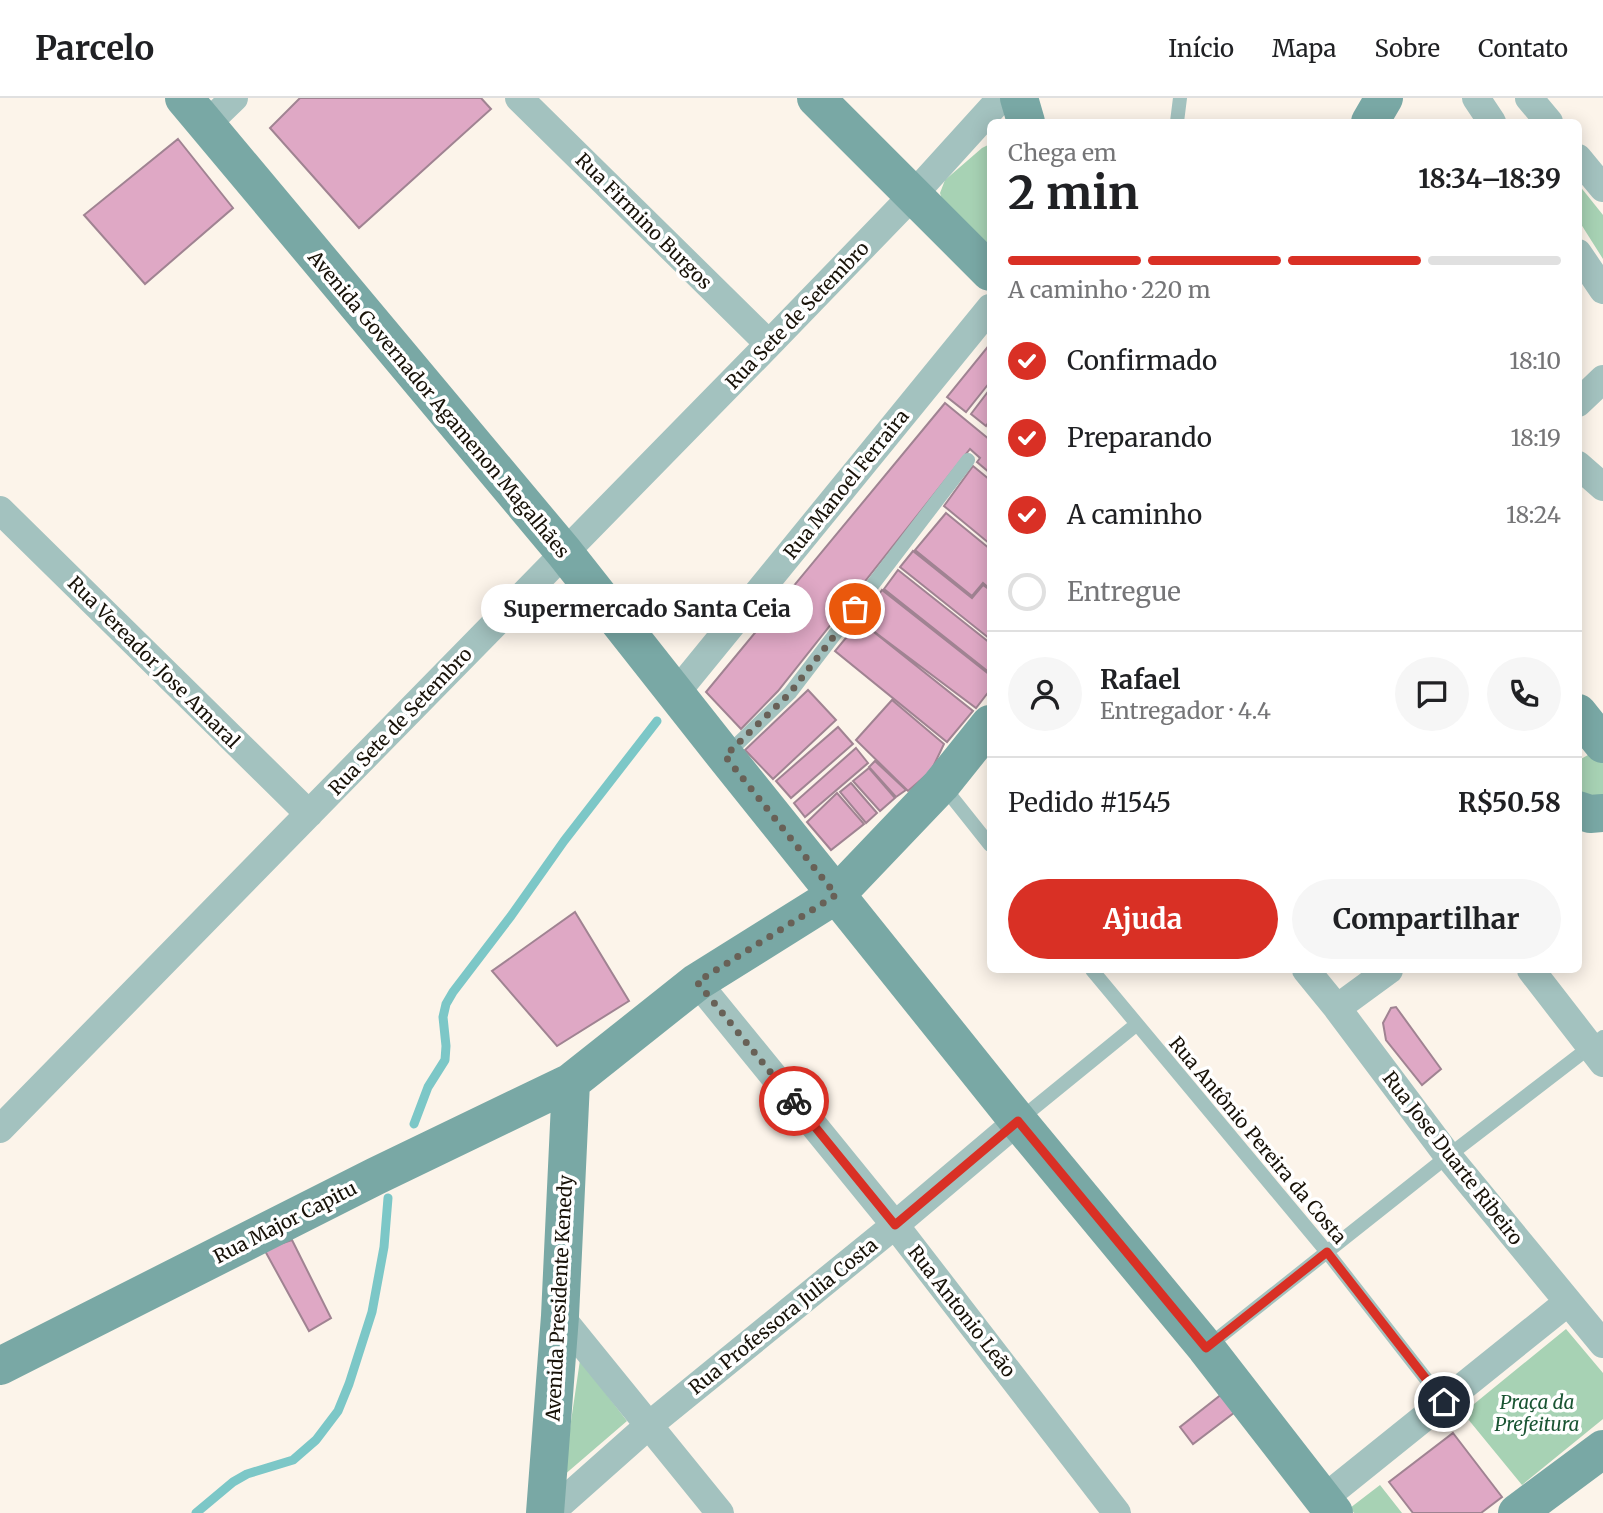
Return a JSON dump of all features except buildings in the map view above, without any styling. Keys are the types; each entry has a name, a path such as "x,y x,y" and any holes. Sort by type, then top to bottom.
{"street":[{"path":"195,111 234,98"},
{"name":"Rua Firmino Burgos","path":"519,98 769,344"},
{"path":"816,98 987,269"},
{"name":"Rua Sete de Setembro","path":"0,1129 769,344 914,194 1001,98"},
{"path":"1019,98 1025,119"},
{"path":"1372,119 1384,98"},
{"path":"1476,98 1490,119"},
{"path":"1529,98 1546,119"},
{"name":"Avenida Governador Agamenon Magalhães","path":"195,111 564,552 1018,1121 1206,1348 1320,1508"},
{"path":"1582,163 1603,188"},
{"path":"1582,259 1603,290"},
{"name":"Rua Manoel Ferraira","path":"676,693 987,312"},
{"path":"1582,399 1603,379"},
{"path":"1582,469 1603,487"},
{"name":"Rua Vereador Jose Amaral","path":"0,510 309,814"},
{"path":"1582,718 1603,744"},
{"name":"Rua Major Capitu","path":"0,1366 376,1176 571,1082 697,982 836,895 941,785 987,728"},
{"path":"1582,747 1603,744"},
{"name":"Rua Jose Duarte Ribeiro","path":"1308,973 1448,1156 1603,1344"},
{"path":"1337,1008 1385,973"},
{"path":"1534,973 1599,1049"},
{"name":"Rua Antonio Leão","path":"697,982 895,1225 1118,1513"},
{"name":"Avenida Presidente Kenedy","path":"548,1513 571,1082"},
{"name":"Rua Professora Julia Costa","path":"548,1513 648,1426 1018,1121"},
{"path":"1320,1508 1444,1402 1568,1302"},
{"path":"560,1316 720,1513"},
{"path":"1517,1513 1603,1449"}],"lane":[{"path":"1177,119 1180,98"},
{"path":"725,756 790,693 968,460"},
{"path":"941,785 987,841"},
{"name":"Rua Antônio Pereira da Costa","path":"1094,973 1327,1252 1444,1402"},
{"path":"1018,1121 1137,1024"},
{"path":"1206,1348 1448,1156 1599,1049"}],"green space":[{"path":"987,146 987,254 944,206 940,193 945,180"},
{"path":"1582,189 1603,215 1603,259 1582,226"},
{"path":"1588,755 1603,756 1603,804 1582,800 1582,758"},
{"name":"Praça da Prefeitura","path":"1566,1329 1603,1373 1603,1419 1522,1485 1463,1413"},
{"path":"580,1360 627,1421 563,1476"},
{"path":"1380,1485 1402,1513 1354,1513 1350,1508"}],"waterway":[{"path":"414,1124 428,1087 445,1060 443,1017 453,992 564,841 657,721"},
{"path":"196,1513 233,1482 247,1474 293,1460 316,1440 338,1411 372,1312 384,1247 388,1198"}],"way so far":[{"path":"794,1101 697,982 836,895 725,756 790,693 855,609"}],"place":[{"name":"Supermercado Santa Ceia","path":"855,609"}],"route":[{"path":"794,1101 895,1225 1018,1121 1206,1348 1327,1252 1444,1402"}]}
